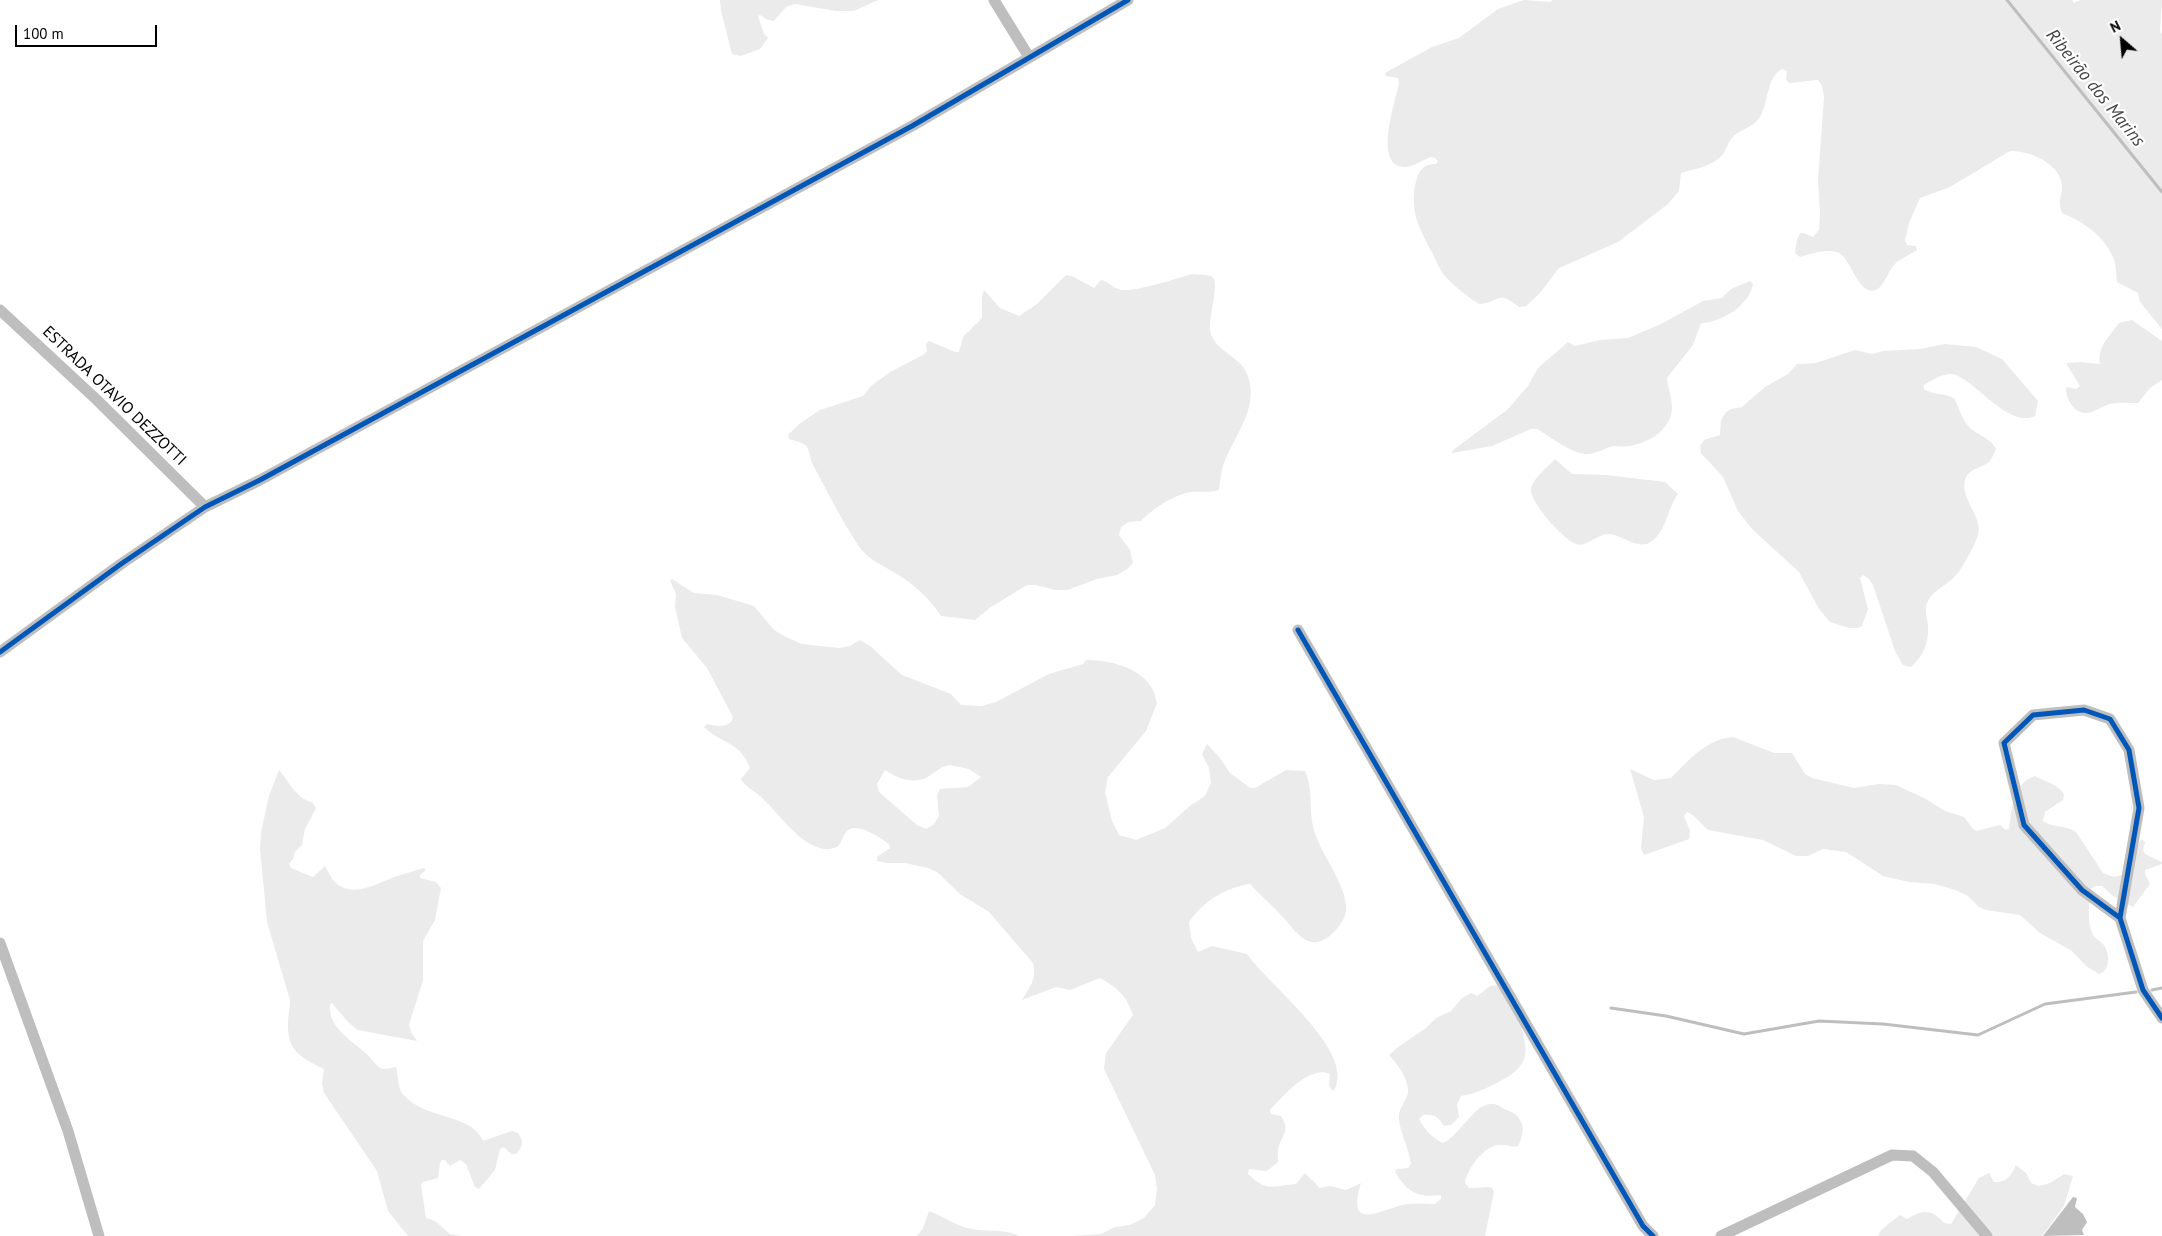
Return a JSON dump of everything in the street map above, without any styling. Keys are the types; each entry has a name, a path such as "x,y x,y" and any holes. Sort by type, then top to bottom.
{"street":[{"path":"994,0 1029,58"},
{"path":"0,652 121,564 205,507 260,480 912,126 1128,0"},
{"name":"ESTRADA OTAVIO DEZZOTTI","path":"0,310 97,400 205,507"},
{"path":"1298,630 1643,1226 1653,1236"},
{"path":"2120,918 2082,890 2024,826 2004,743 2033,715 2084,710 2102,716 2110,719 2129,750 2139,808 2120,918 2143,990 2162,1018"},
{"path":"0,943 68,1131 99,1236"},
{"path":"1721,1236 1892,1155 1913,1156 1933,1172 1987,1236"}],"shaded area":[{"path":"720,0 878,0 854,11 836,11 795,4 786,7 774,21 760,15 758,16 764,34 768,38 760,49 741,56 732,54"},
{"path":"1524,0 1551,2 1552,0 2072,0 2074,3 2081,0 2162,0 2160,32 2162,34 2162,329 2140,302 2138,293 2117,282 2113,258 2108,247 2097,234 2084,224 2062,213 2060,201 2062,186 2056,171 2043,160 2018,151 2010,151 1950,187 1920,198 1909,223 1905,240 1907,245 1916,246 1917,250 1896,263 1879,288 1872,291 1866,289 1839,253 1825,251 1800,257 1795,253 1800,233 1813,237 1819,230 1818,180 1824,97 1822,86 1818,80 1789,83 1786,79 1787,71 1782,69 1770,84 1763,111 1758,120 1733,137 1719,158 1704,167 1681,173 1679,191 1668,204 1618,242 1559,268 1539,294 1526,306 1519,307 1502,298 1479,304 1444,275 1423,236 1416,218 1414,199 1418,175 1424,167 1436,164 1438,161 1431,157 1405,167 1395,164 1390,156 1388,131 1399,83 1398,78 1386,76 1385,73 1432,47 1459,38 1498,9"},
{"path":"1192,274 1209,275 1214,279 1215,293 1210,320 1211,334 1217,344 1245,370 1250,382 1249,406 1224,463 1219,490 1185,493 1158,507 1141,521 1129,522 1121,527 1119,535 1130,550 1133,563 1117,575 1097,579 1067,590 1027,585 991,607 975,620 941,616 927,598 916,588 875,561 860,548 839,514 813,465 806,445 789,439 788,435 799,424 820,410 863,396 871,386 890,372 923,355 927,351 926,344 929,341 959,352 963,337 982,318 982,296 984,290 1000,308 1019,316 1037,304 1066,275 1072,276 1094,288 1101,280 1116,288 1129,290 1167,282"},
{"path":"1750,281 1753,284 1750,292 1740,306 1717,320 1701,323 1693,345 1667,378 1672,404 1671,416 1664,429 1652,438 1630,446 1614,446 1585,454 1566,447 1537,429 1531,429 1492,446 1452,453 1453,450 1507,410 1528,386 1538,368 1568,342 1575,346 1600,340 1628,338 1661,324 1703,301 1722,298 1731,289"},
{"path":"2132,320 2162,341 2162,380 2150,388 2138,403 2113,403 2087,413 2078,411 2069,401 2066,388 2076,389 2080,386 2066,363 2100,364 2100,352 2108,338 2119,323"},
{"path":"1945,344 1976,347 2002,359 2038,401 2035,416 2025,418 2004,411 1956,375 1943,375 1924,385 1924,389 1927,391 1954,398 1969,427 1990,441 1996,449 1989,462 1969,473 1965,480 1966,494 1979,528 1978,535 1972,550 1959,572 1934,593 1928,601 1926,607 1928,633 1926,644 1922,654 1911,667 1903,665 1895,651 1873,585 1868,578 1863,575 1860,578 1868,609 1862,626 1849,628 1830,622 1819,609 1799,572 1752,529 1738,511 1723,477 1701,453 1700,446 1704,440 1720,435 1721,420 1726,412 1742,407 1765,387 1788,374 1797,364 1816,363 1855,350 1872,354 1883,351 1920,349"},
{"path":"1555,459 1572,474 1606,475 1665,482 1678,494 1661,531 1652,541 1642,545 1608,534 1580,545 1571,541 1542,512 1532,495 1532,485"},
{"path":"672,579 694,593 717,595 754,606 774,630 802,644 839,648 850,646 860,640 870,646 902,675 951,694 961,705 982,706 996,702 1049,674 1083,664 1086,660 1121,665 1137,673 1151,687 1157,703 1146,731 1108,777 1105,792 1112,821 1119,835 1136,840 1165,828 1190,806 1205,796 1211,783 1209,768 1202,754 1207,744 1230,773 1250,788 1255,788 1286,770 1305,771 1309,784 1312,820 1316,837 1344,894 1346,904 1345,915 1339,926 1325,939 1310,942 1297,933 1250,884 1223,892 1201,908 1189,922 1191,938 1198,952 1212,946 1247,954 1322,1038 1333,1057 1338,1075 1334,1091 1329,1085 1330,1074 1322,1072 1305,1078 1297,1083 1270,1110 1271,1114 1281,1116 1285,1125 1285,1132 1278,1148 1278,1162 1267,1171 1249,1169 1248,1174 1265,1186 1296,1184 1305,1173 1320,1188 1330,1186 1346,1190 1361,1183 1357,1199 1358,1209 1362,1214 1378,1213 1407,1204 1435,1204 1441,1199 1441,1195 1433,1196 1414,1192 1399,1179 1395,1172 1397,1169 1408,1168 1411,1164 1399,1119 1408,1088 1402,1072 1389,1055 1426,1028 1436,1018 1451,1011 1462,998 1471,993 1477,996 1490,986 1500,985 1514,1003 1517,1012 1524,1036 1524,1060 1515,1072 1497,1083 1475,1093 1461,1096 1457,1105 1459,1117 1451,1125 1444,1126 1438,1118 1430,1115 1423,1115 1419,1119 1435,1139 1443,1143 1484,1106 1497,1105 1513,1113 1520,1120 1522,1133 1518,1146 1498,1145 1492,1147 1481,1154 1472,1165 1466,1177 1465,1183 1469,1188 1488,1187 1492,1188 1494,1192 1485,1236 1070,1236 1101,1234 1115,1227 1130,1225 1144,1218 1155,1205 1157,1189 1155,1175 1104,1069 1106,1053 1133,1015 1124,997 1112,985 1100,978 1070,990 1056,987 1022,1000 1033,978 1033,963 989,912 960,894 937,872 905,863 877,861 877,857 890,848 889,844 862,829 851,828 838,846 826,849 808,843 790,828 741,779 750,768 741,753 704,727 707,724 725,725 731,722 733,717 707,668 682,638 675,607 676,594 670,580","holes":["950,765 969,769 981,777 968,787 940,789 937,795 939,816 933,825 926,829 917,825 879,792 877,784 885,770 899,778 921,780 940,768"]},
{"path":"1733,737 1774,753 1792,753 1805,774 1812,778 1854,788 1879,784 1896,785 1926,799 1945,811 1964,817 1976,831 2000,825 2006,830 2009,829 2012,805 2017,791 2027,780 2035,776 2054,785 2064,794 2063,800 2045,812 2043,821 2076,832 2103,873 2114,877 2122,875 2141,839 2145,842 2143,850 2145,854 2162,862 2162,864 2145,870 2150,884 2133,907 2113,896 2102,886 2095,886 2091,889 2090,928 2094,937 2105,947 2108,956 2106,969 2099,974 2086,966 2072,951 2040,933 2020,915 1986,910 1979,907 1968,896 1935,884 1909,882 1883,876 1846,852 1823,849 1808,856 1796,856 1763,840 1708,830 1693,815 1687,812 1684,816 1690,831 1689,839 1644,855 1641,848 1644,817 1630,769 1654,780 1671,778 1706,746"},
{"path":"279,770 298,794 307,801 312,802 316,808 305,829 302,845 295,852 289,864 291,868 313,877 325,866 336,883 343,887 357,890 424,868 426,870 420,875 420,878 436,882 441,888 435,920 423,941 423,980 409,1025 417,1041 358,1030 348,1022 332,1003 330,1004 330,1013 343,1034 380,1068 396,1067 401,1091 411,1102 434,1113 468,1125 477,1132 483,1141 512,1131 520,1136 522,1144 516,1154 511,1154 504,1147 500,1149 495,1170 479,1189 475,1187 466,1164 460,1160 450,1166 445,1160 442,1160 438,1178 423,1182 421,1185 426,1218 435,1221 450,1234 462,1236 408,1236 388,1211 377,1171 324,1093 322,1083 324,1069 297,1053 290,1041 288,1023 290,1000 267,922 260,849 261,832 269,796"},
{"path":"2016,1165 2026,1173 2031,1183 2039,1186 2050,1183 2064,1174 2073,1176 2064,1206 2042,1236 1878,1236 1881,1230 1900,1215 1907,1219 1926,1212 1935,1215 1944,1223 1951,1224 1979,1178 1989,1173 1994,1182 2005,1180"},
{"path":"2073,1197 2077,1198 2075,1207 2083,1214 2087,1222 2082,1230 2084,1235 2043,1236"},
{"path":"929,1211 957,1224 976,1230 1006,1232 1019,1236 917,1236 923,1228"}],"waterway":[{"name":"Ribeirão dos Marins","path":"2007,0 2162,192"},
{"path":"2152,990 2162,988"},
{"path":"1611,1008 1666,1016 1744,1034 1819,1021 1883,1024 1978,1035 2045,1004 2136,992"}],"cycle path":[{"path":"0,652 121,564 205,507 260,480 912,126 1128,0"},
{"path":"1298,630 1643,1226 1653,1236"},
{"path":"2120,918 2082,890 2024,825 2004,743 2033,715 2084,710 2110,719 2129,750 2139,808 2120,918 2143,990 2162,1018"}]}
